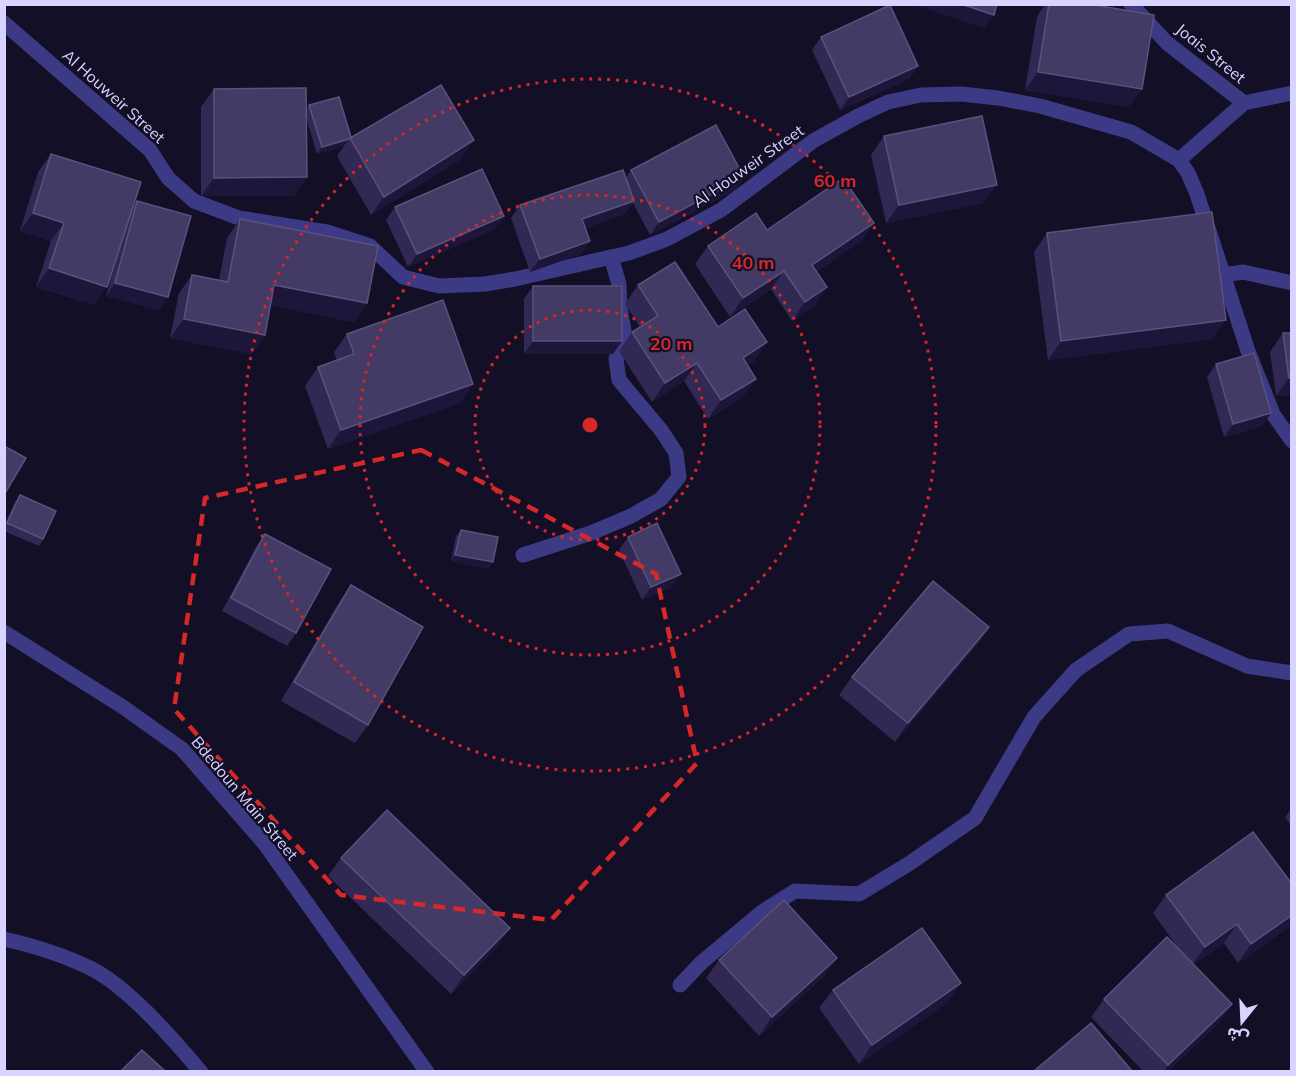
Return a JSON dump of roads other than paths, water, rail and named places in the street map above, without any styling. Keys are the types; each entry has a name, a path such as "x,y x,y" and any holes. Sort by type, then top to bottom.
{"street":[{"name":"Joais Street","path":"1131,4 1167,43 1244,103"},
{"name":"Al Houweir Street","path":"4,23 150,150 168,178 194,201 239,218 327,232 370,246 403,277 439,286 484,284 629,253 668,239 721,210 813,141 888,102 921,95 961,94 1040,106 1131,132 1179,160"},
{"path":"1292,93 1244,103 1179,160 1188,173 1197,194 1248,351 1273,414 1292,441"},
{"path":"523,555 591,533 631,516 661,499 679,477 676,453 661,430 619,380 616,359 624,331 619,284 611,257"},
{"path":"1223,275 1243,272 1292,282"},
{"name":"Bdedoun Main Street","path":"4,632 123,707 182,749 264,843 427,1071"},
{"path":"680,985 702,962 762,912 795,891 860,894 975,818 1034,717 1076,670 1129,634 1168,632 1247,666 1292,673"},
{"path":"4,939 44,948 94,970 123,990 201,1071"}]}
